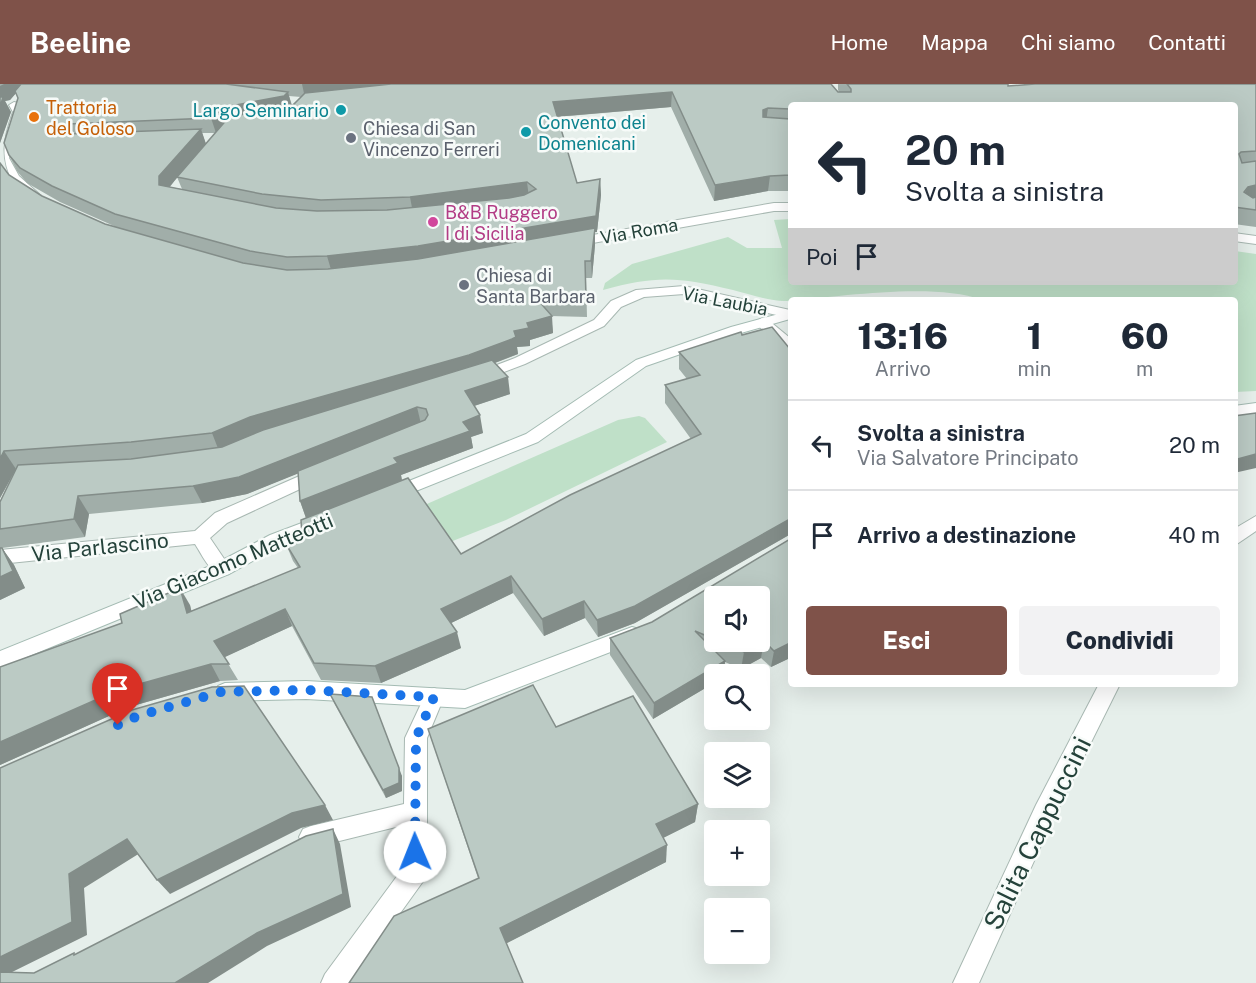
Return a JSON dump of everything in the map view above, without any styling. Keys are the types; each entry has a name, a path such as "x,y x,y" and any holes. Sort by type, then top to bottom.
{"street":[{"path":"0,106 17,102 18,112 3,158 10,173 22,187 47,202"},
{"name":"Via Roma","path":"559,245 774,207 788,207"},
{"path":"1238,238 1256,240"},
{"name":"Via Laubia","path":"467,380 520,361 599,323 616,304 629,297 657,291 684,290 788,314"},
{"path":"376,500 532,438 641,363 788,315"},
{"path":"762,322 788,343"},
{"path":"1238,410 1256,408"},
{"name":"Via Parlascino","path":"0,557 200,537 221,518 334,467"},
{"name":"Via Giacomo Matteotti","path":"0,660 222,569 276,540 343,513"},
{"path":"1238,536 1256,522"},
{"name":"Via Parlascino","path":"200,537 222,569"},
{"path":"211,695 221,692 306,690 465,699 643,631 653,625"},
{"name":"Salita Cappuccini","path":"966,983 1044,813 1108,687"},
{"path":"334,983 415,872 416,738 434,697"},
{"path":"289,848 310,838 414,812"}],"green space":[{"path":"788,219 788,285 1238,285 1238,251 1256,254 1256,391 1238,392 1238,297 970,297 912,291 828,297 788,297 788,301 781,301 682,280 638,282 603,290 605,283 632,264 728,237 747,248 782,248 774,220"},
{"path":"639,416 645,418 667,442 506,520 445,544 420,507 618,420"}],"building":[{"path":"21,84 226,84 288,92 284,96 220,108 211,118 68,124 61,130 68,134 201,129 159,176 159,185 276,208 317,211 387,210 509,198 524,195 536,189 527,182 410,197 321,200 262,194 177,177 229,117 293,105 305,93 391,84 831,84 838,92 851,92 847,84 1008,84 1008,86 1256,84 1256,151 1239,154 1242,163 1256,161 1256,185 1248,187 1244,192 1253,198 1256,197 1256,210 1238,208 1238,102 788,102 788,109 763,110 763,117 788,119 788,175 715,185 672,92 553,102 577,183 600,179 596,216 418,246 327,256 287,257 250,251 115,214 52,186 20,168 9,155 4,143 18,98 15,91"},
{"path":"0,163 9,175 42,196 105,224 243,263 287,270 328,269 418,259 595,228 591,261 585,261 586,300 537,299 552,316 527,323 529,328 514,331 516,337 512,339 469,355 250,417 212,433 131,442 4,451 0,459"},
{"path":"772,327 788,347 788,520 635,606 597,620 584,601 542,619 511,576 441,609 457,632 375,666 314,663 285,609 214,641 229,664 211,664 118,690 0,742 0,667 122,623 120,614 180,588 187,613 300,567 286,544 302,537 301,520 408,478 461,554 570,495 701,434 665,385 700,375 679,352 741,332 742,335"},
{"path":"492,360 508,377 465,391 480,415 463,422 470,431 394,458 398,463 300,501 298,471 425,420 428,415 426,409 417,407 239,477 193,486 78,496 74,519 0,529 0,502 18,465 131,459 222,447 263,430"},
{"path":"1256,413 1256,454 1238,459 1238,415"},
{"path":"788,540 788,644 774,651 770,647 770,586 712,586"},
{"path":"0,548 13,571 0,577"},
{"path":"704,591 704,635 695,631 704,640 704,652 716,652 725,661 720,664 704,664 704,673 654,703 610,638 652,622"},
{"path":"533,685 556,727 633,696 698,804 656,824 667,845 500,928 523,983 349,983 394,916 479,878 428,729"},
{"path":"244,686 325,805 292,813 157,880 127,839 69,874 72,922 0,957 0,768 132,710 212,687"},
{"path":"330,694 372,697 399,768 399,783 383,790"},
{"path":"333,829 343,894 257,933 175,983 0,983 0,972 34,973 74,953 74,955 306,836"}],"place":[{"name":"Largo Seminario","path":"341,110"},
{"name":"Trattoria del Goloso","path":"34,117"},
{"name":"Convento dei Domenicani","path":"526,132"},
{"name":"Chiesa di San Vincenzo Ferreri","path":"351,138"},
{"name":"B&B Ruggero I di Sicilia","path":"433,222"},
{"name":"Chiesa di Santa Barbara","path":"464,285"}],"route":[{"path":"118,725 138,716 221,692 306,690 434,697 416,738 415,852"}]}
